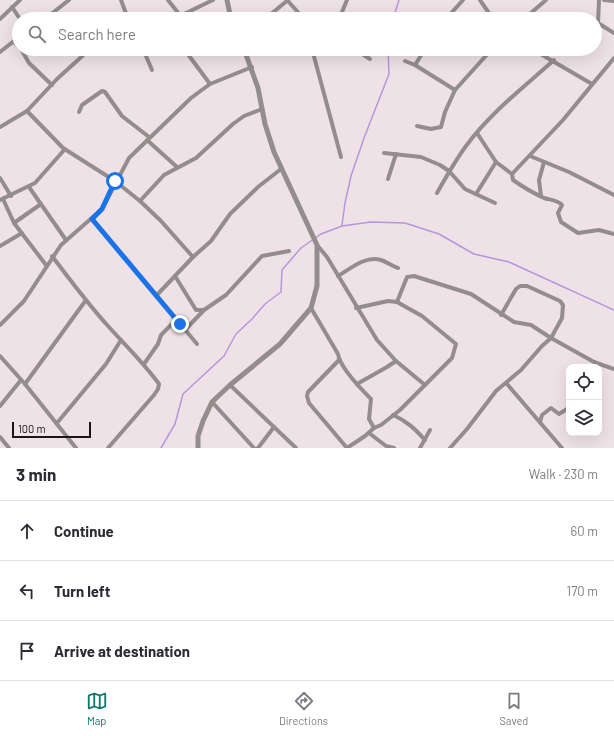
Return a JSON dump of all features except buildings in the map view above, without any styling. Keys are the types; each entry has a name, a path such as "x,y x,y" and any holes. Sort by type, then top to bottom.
{"street":[{"path":"0,19 20,0"},
{"path":"54,12 69,0"},
{"path":"168,0 176,12"},
{"path":"191,12 213,0"},
{"path":"227,0 230,12"},
{"path":"273,12 288,0 298,12"},
{"path":"342,12 347,0"},
{"path":"452,12 463,0"},
{"path":"480,0 488,12"},
{"path":"532,12 546,0"},
{"path":"598,12 599,0"},
{"path":"604,0 614,1"},
{"path":"122,1 125,12"},
{"path":"12,7 15,12"},
{"path":"602,26 614,33"},
{"path":"0,52 12,43"},
{"path":"25,56 29,63 52,85"},
{"path":"0,127 27,111 83,56"},
{"path":"146,56 152,70"},
{"path":"189,56 210,84"},
{"path":"247,56 252,67 267,130 281,169 312,236 327,257 356,308 377,340 396,361 425,385"},
{"path":"314,56 341,157"},
{"path":"365,56 370,59"},
{"path":"415,65 421,56"},
{"path":"417,126 431,129 438,129 441,127 445,112 455,90 486,56"},
{"path":"546,56 592,84"},
{"path":"512,174 563,120 614,58"},
{"path":"437,193 449,171 476,133 554,60"},
{"path":"405,61 415,65 455,90"},
{"path":"0,325 24,301 52,256 66,240 102,209 115,181 129,158 148,139 210,84 252,67"},
{"path":"79,112 86,101 102,91 122,116 177,167"},
{"path":"140,200 164,175 196,158 233,124 244,116 262,109"},
{"path":"27,111 65,149 115,181 140,200 193,257"},
{"path":"476,133 496,162 512,174 513,180 541,196 562,204 558,213 559,218 561,222 569,229 584,233 599,230 614,234"},
{"path":"46,265 14,223 2,200 29,187 51,167 65,149"},
{"path":"384,153 421,157 449,171 465,189 495,203"},
{"path":"388,180 396,154"},
{"path":"530,156 569,172 614,195"},
{"path":"476,194 496,162"},
{"path":"541,196 539,174 544,162"},
{"path":"156,296 193,257 211,241 230,214 258,187 281,169"},
{"path":"0,178 11,196"},
{"path":"29,187 66,240"},
{"path":"14,223 41,204"},
{"path":"92,219 197,344"},
{"path":"0,246 22,234"},
{"path":"198,448 198,436 212,402 230,385 280,344 311,308 317,286 317,245"},
{"path":"185,330 204,310 226,295 262,256 289,251"},
{"path":"52,256 86,300 144,364 159,384 158,389 108,448"},
{"path":"338,276 362,262 372,259 380,259 398,268"},
{"path":"175,276 196,310 204,310"},
{"path":"397,302 407,277 411,276 471,294 501,315 514,322 531,325 596,364"},
{"path":"450,448 467,429 496,391 507,384 551,338 562,318 563,306 560,301 527,286 520,286 516,289 501,315"},
{"path":"25,384 86,300"},
{"path":"339,360 308,392 307,396 309,403 347,448 393,415 452,358 456,344 422,316 397,302 388,300 356,308"},
{"path":"311,308 338,354 339,360 371,400 369,419 374,428"},
{"path":"144,364 158,344 161,335 176,318"},
{"path":"57,423 106,364 121,340"},
{"path":"0,356 25,384 76,448"},
{"path":"357,384 387,368 396,361"},
{"path":"602,366 614,369"},
{"path":"0,406 21,380"},
{"path":"507,384 562,448"},
{"path":"230,385 296,448"},
{"path":"212,402 254,448"},
{"path":"540,422 542,416 551,408 559,414 566,410"},
{"path":"393,415 414,427 425,440"},
{"path":"258,448 274,427"},
{"path":"420,448 430,430"},
{"path":"368,432 386,446 394,448"},
{"path":"0,437 9,448"},
{"path":"450,448 456,448"}],"waterway":[{"path":"395,12 399,0"},
{"path":"342,225 351,176 389,74 388,56"},
{"path":"161,448 175,424 183,394 224,356 236,334 265,304 281,292 282,270 301,248 321,234 342,226 371,222 405,223 439,234 474,254 509,262 614,310"}],"route":[{"path":"115,181 102,209 92,219 180,324"}]}
